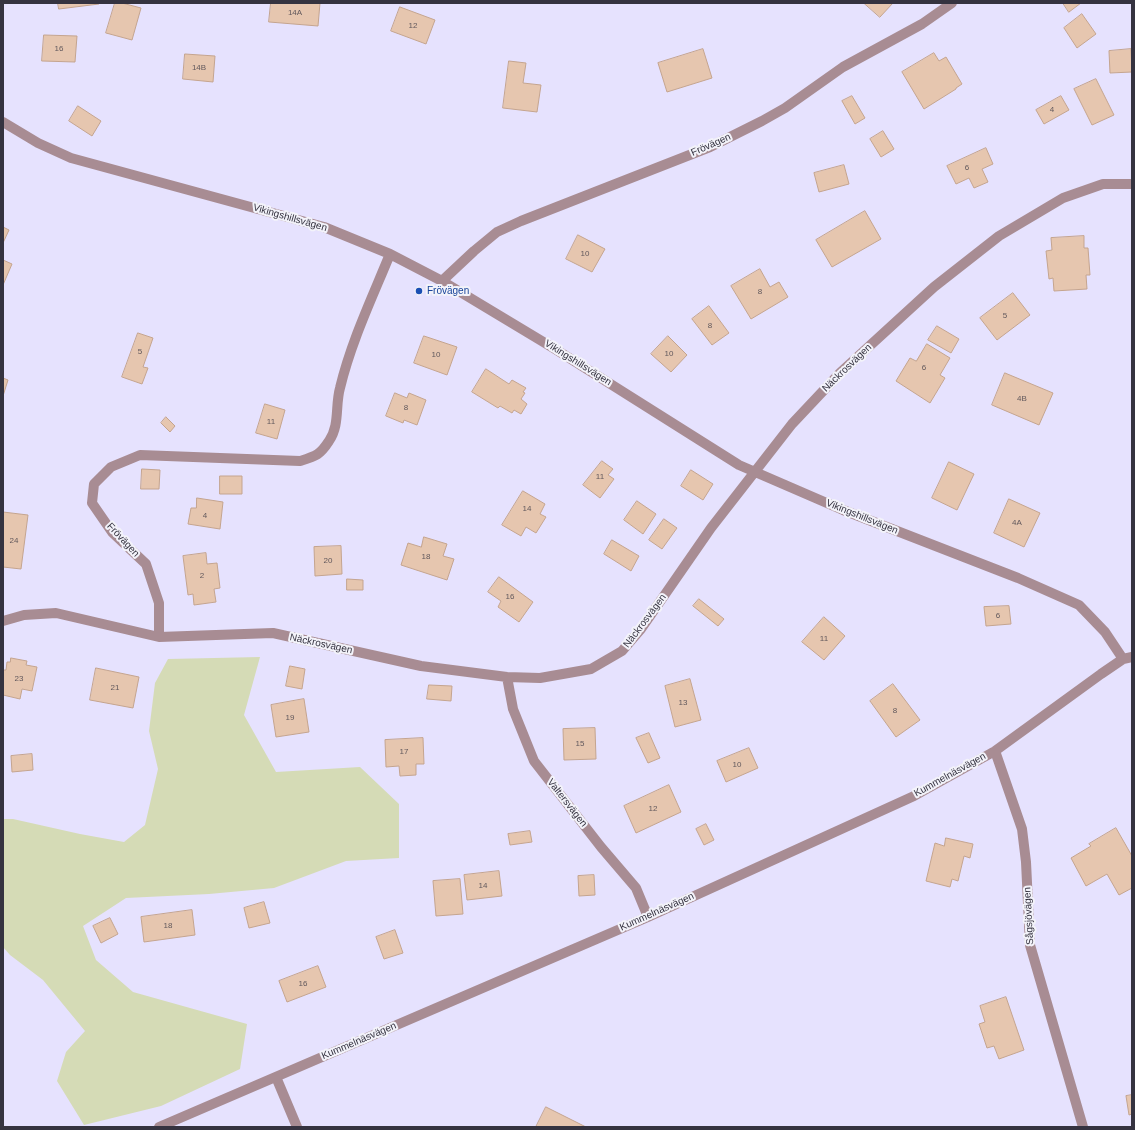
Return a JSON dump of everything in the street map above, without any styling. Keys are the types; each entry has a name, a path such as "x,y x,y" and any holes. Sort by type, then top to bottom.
{"street":[{"name":"Frövägen","path":"442,282 474,251 497,232 710,147 756,124 785,108 843,67 922,24 952,3"},
{"name":"Vikingshillsvägen","path":"3,122 38,143 71,158 324,227 390,254 442,282 555,348 739,465 843,510 1018,578 1079,605 1128,658"},
{"name":"Näckrosvägen","path":"3,621 24,615 56,613 158,637 273,633 421,666 507,677 540,678 591,669 622,650 641,629 711,528 792,424 840,373 934,287 999,236 1063,198 1103,184 1132,184"},
{"name":"Frövägen","path":"158,637 159,603 146,564 112,532 92,503 94,484 111,467 140,455 300,461 317,456 330,440 336,425 339,389 357,334 390,254"},
{"name":"Kummelnäsvägen","path":"159,1127 648,917 914,796 995,751 1128,658"},
{"name":"Valtersvägen","path":"507,677 513,709 534,761 601,847 636,888 648,917"},
{"name":"Sågsjövägen","path":"995,751 1022,829 1026,862 1030,945 1083,1127"},
{"path":"276,1077 297,1127"}],"green space":[{"path":"260,657 244,715 276,772 360,767 399,804 399,858 346,861 274,888 209,894 126,898 83,926 96,960 133,992 247,1024 240,1069 161,1106 84,1125 57,1081 66,1052 85,1031 43,980 10,955 3,947 3,819 13,819 124,842 145,825 158,769 149,731 155,683 168,659"}],"building":[{"path":"58,3 99,3 99,4 59,9"},
{"path":"115,3 122,3 141,8 132,40 106,33"},
{"path":"271,3 320,3 318,26 269,22"},
{"path":"864,3 893,3 880,17"},
{"path":"1063,3 1081,3 1069,12"},
{"path":"400,7 435,20 426,44 391,31"},
{"path":"1082,14 1096,34 1077,48 1064,28"},
{"path":"44,35 77,36 75,62 42,61"},
{"path":"703,49 712,78 667,92 658,63"},
{"path":"1131,49 1132,72 1110,73 1109,51"},
{"path":"934,53 939,61 946,57 962,84 924,109 902,72"},
{"path":"185,54 215,56 213,82 183,79"},
{"path":"509,61 526,63 523,83 541,85 537,112 503,108"},
{"path":"1096,79 1114,115 1092,125 1074,89"},
{"path":"852,96 865,118 855,124 842,101"},
{"path":"1061,96 1069,110 1044,124 1036,110"},
{"path":"78,106 101,121 92,136 69,121"},
{"path":"883,131 894,149 881,157 870,139"},
{"path":"986,148 993,164 982,169 988,182 974,188 969,178 956,184 947,166"},
{"path":"844,165 849,184 819,192 814,173"},
{"path":"865,211 881,239 832,267 816,240"},
{"path":"3,227 9,230 3,243"},
{"path":"578,235 605,249 592,272 566,259"},
{"path":"1084,236 1084,248 1088,248 1090,275 1086,275 1087,289 1054,291 1053,278 1049,279 1046,251 1052,250 1051,238"},
{"path":"3,260 12,264 3,285"},
{"path":"760,269 770,287 779,282 788,297 751,319 731,286"},
{"path":"1013,293 1030,315 997,340 980,318"},
{"path":"709,306 729,333 712,345 692,319"},
{"path":"937,326 959,339 951,353 928,340"},
{"path":"138,333 153,338 143,367 148,368 142,384 122,377"},
{"path":"424,336 457,347 447,375 414,363"},
{"path":"668,336 687,355 671,372 651,354"},
{"path":"927,344 950,358 940,375 945,378 930,403 896,381 910,358 916,361"},
{"path":"486,369 509,384 512,380 526,388 521,399 527,404 521,414 514,410 512,413 500,406 498,408 472,392"},
{"path":"1005,373 1053,393 1039,425 992,405"},
{"path":"3,378 8,380 3,396"},
{"path":"395,393 407,398 409,393 426,400 417,425 404,420 403,423 386,416"},
{"path":"265,404 285,410 277,439 256,433"},
{"path":"166,417 175,426 170,432 161,423"},
{"path":"602,461 613,469 608,475 614,479 600,498 583,485"},
{"path":"949,462 974,474 957,510 932,498"},
{"path":"142,469 160,470 159,489 141,489"},
{"path":"691,470 713,484 703,500 681,486"},
{"path":"220,476 242,476 242,494 220,494"},
{"path":"523,491 545,504 540,514 546,517 536,533 526,527 521,536 502,525"},
{"path":"197,498 223,502 220,529 188,524 191,508 196,508"},
{"path":"1009,499 1040,513 1024,547 994,533"},
{"path":"637,501 656,514 643,534 624,520"},
{"path":"3,512 28,515 21,569 3,567"},
{"path":"664,519 677,528 662,549 649,540"},
{"path":"424,537 447,544 443,556 454,559 447,580 401,565 408,543 421,547"},
{"path":"612,540 639,556 631,571 604,554"},
{"path":"341,546 342,574 315,576 314,547"},
{"path":"206,553 207,564 217,563 220,588 214,589 216,602 194,605 193,594 188,595 183,556"},
{"path":"499,577 533,602 519,622 498,607 501,601 488,592"},
{"path":"347,579 363,580 363,590 347,590"},
{"path":"699,599 724,619 718,626 693,606"},
{"path":"1009,606 1011,624 986,626 984,607"},
{"path":"824,617 845,636 824,660 802,642"},
{"path":"11,658 27,661 26,665 37,667 32,691 22,689 20,699 3,695 3,670 6,670 7,662 10,662"},
{"path":"290,666 305,669 302,689 286,686"},
{"path":"96,668 139,677 133,708 90,700"},
{"path":"690,679 701,720 675,727 665,686"},
{"path":"893,684 920,720 896,737 870,701"},
{"path":"429,685 452,686 451,701 427,699"},
{"path":"304,699 309,732 276,737 271,705"},
{"path":"595,728 596,759 564,760 563,729"},
{"path":"649,733 660,758 648,763 636,738"},
{"path":"423,738 424,764 416,764 416,775 400,776 399,766 386,767 385,740"},
{"path":"749,748 758,768 726,782 717,761"},
{"path":"32,754 33,770 12,772 11,756"},
{"path":"669,785 681,812 636,833 624,806"},
{"path":"706,824 714,840 704,845 696,829"},
{"path":"1116,828 1132,856 1132,888 1119,895 1107,874 1086,886 1071,858 1091,846 1089,844"},
{"path":"530,831 532,842 510,845 508,834"},
{"path":"946,838 973,844 970,858 964,856 958,881 952,879 950,887 926,881 935,843 944,846"},
{"path":"499,871 502,896 467,900 464,875"},
{"path":"594,875 595,895 579,896 578,876"},
{"path":"460,879 463,914 436,916 433,881"},
{"path":"264,902 270,923 249,928 244,908"},
{"path":"192,910 195,935 144,942 141,917"},
{"path":"110,918 118,934 101,943 93,926"},
{"path":"395,930 403,953 384,959 376,937"},
{"path":"318,966 326,987 287,1002 279,981"},
{"path":"1006,997 1024,1050 999,1059 994,1046 987,1048 979,1024 985,1022 980,1006"},
{"path":"1132,1095 1132,1114 1129,1115 1126,1096"},
{"path":"546,1107 586,1127 536,1127"}],"place":[{"name":"Frövägen","path":"419,291"}]}
